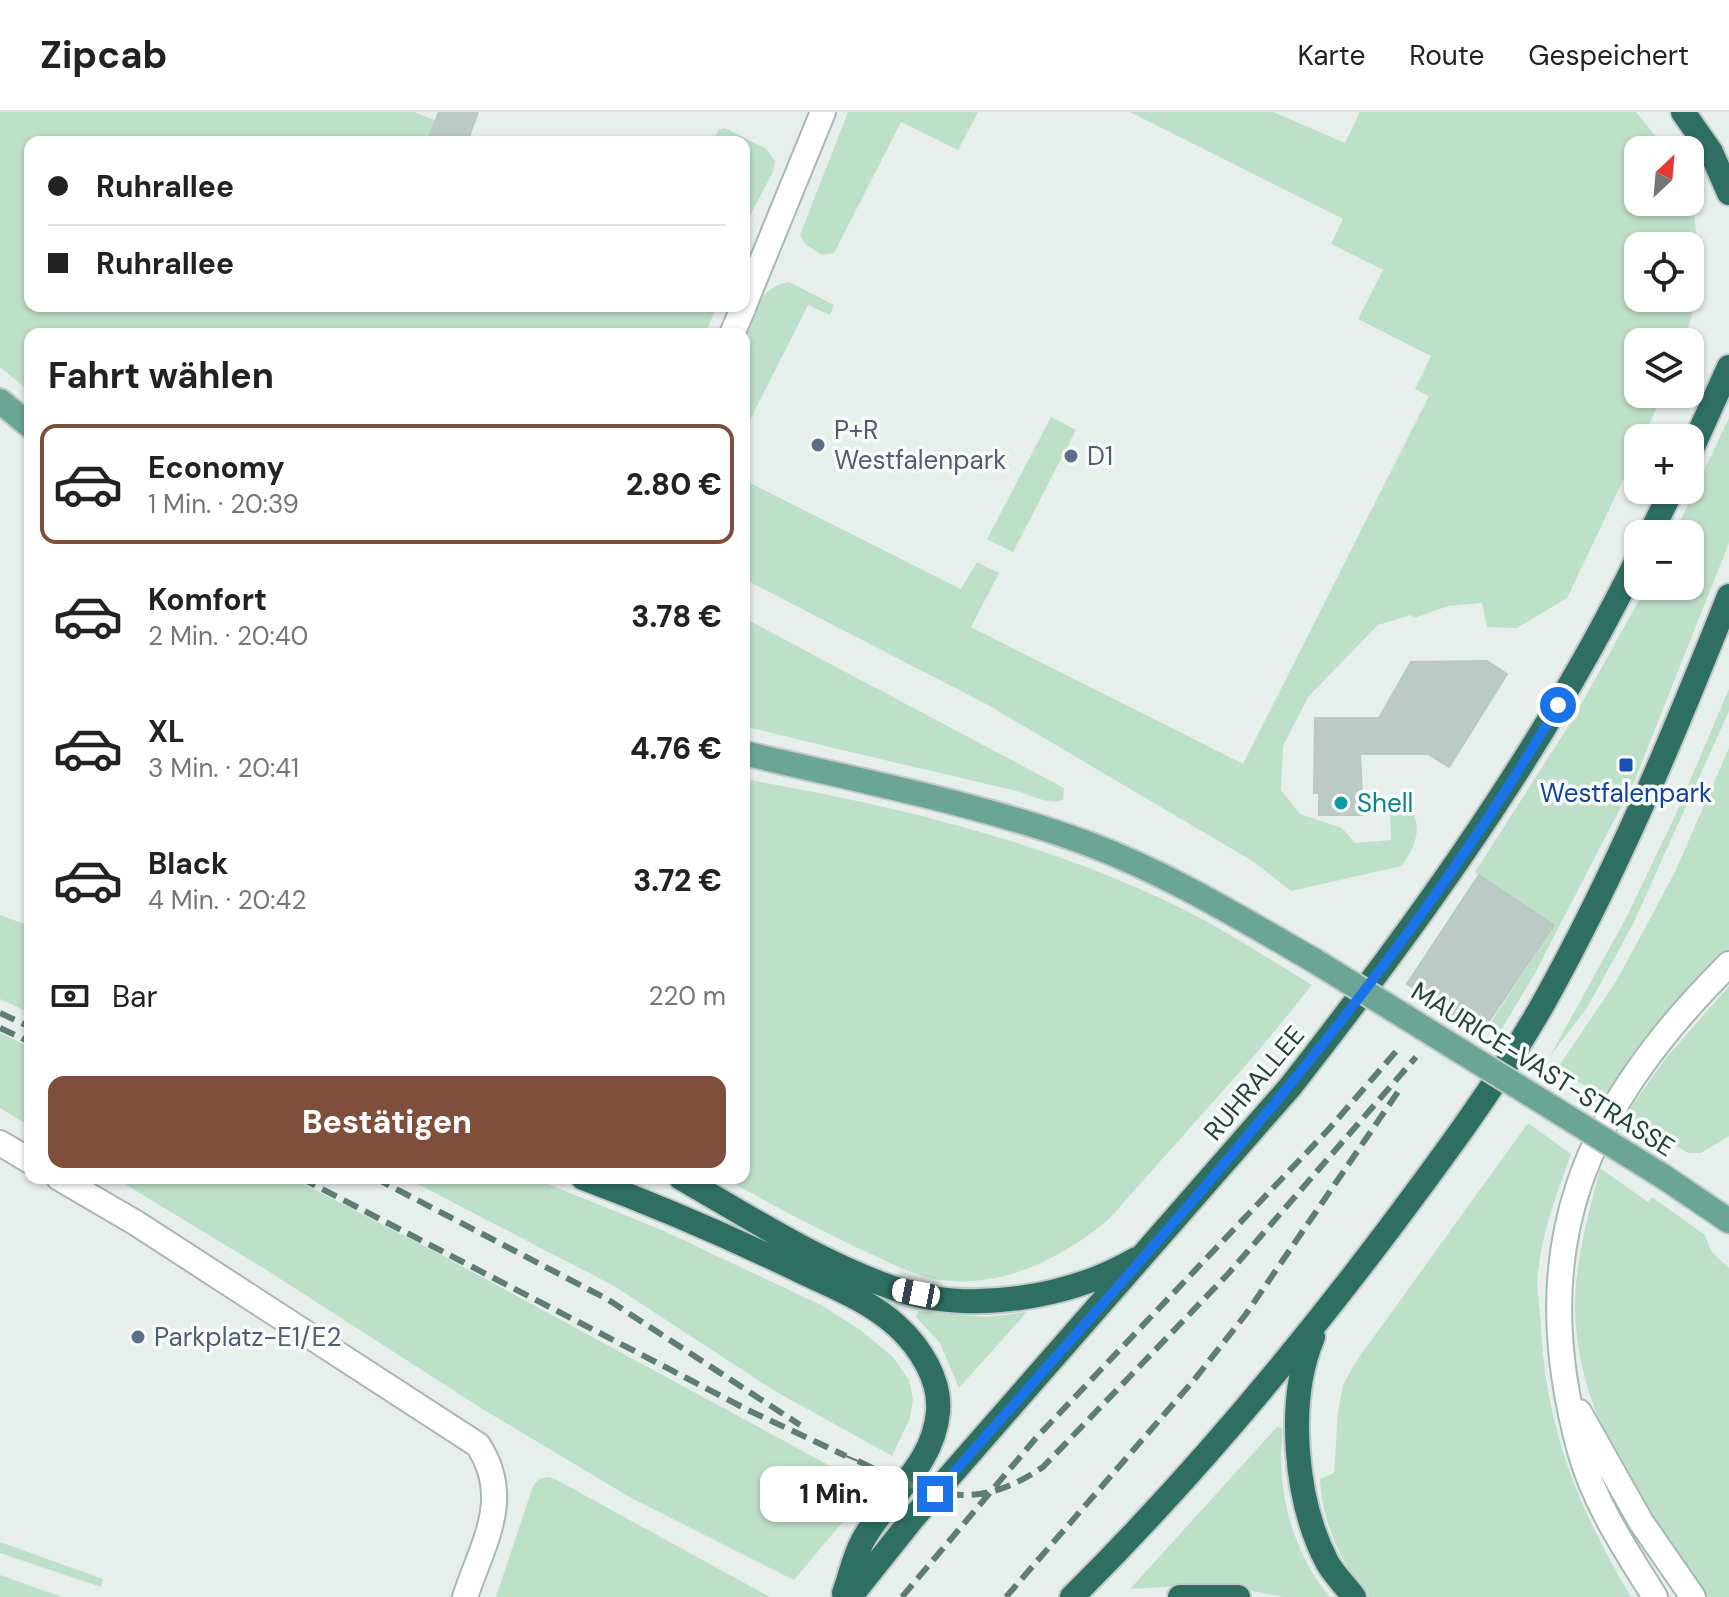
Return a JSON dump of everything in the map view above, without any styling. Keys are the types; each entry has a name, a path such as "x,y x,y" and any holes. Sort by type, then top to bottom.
{"highway":[{"path":"1683,112 1711,152 1729,193"},
{"path":"1703,424 1729,367"},
{"name":"RUHRALLEE","path":"850,1597 914,1517 1149,1252 1290,1087 1431,901 1528,757 1624,583"},
{"path":"1072,1597 1231,1427 1321,1320 1474,1112 1542,1006 1656,780 1729,596"},
{"path":"599,1184 769,1256 875,1309 898,1327 929,1367 938,1412 929,1445 914,1475 863,1541 842,1597"},
{"path":"691,1184 789,1240 868,1277 894,1289 938,1298 978,1300 1045,1292 1101,1276 1149,1252"},
{"path":"1321,1320 1302,1369 1298,1451 1307,1505 1328,1562 1354,1597"},
{"path":"1180,1597 1238,1597"}],"main road":[{"path":"0,401 24,421"},
{"name":"MAURICE-VAST-STRASSE","path":"750,754 1014,818 1092,845 1189,890 1315,961 1664,1177 1729,1221"}],"street":[{"path":"750,291 823,112"},
{"path":"1655,1597 1619,1540 1580,1454 1559,1335 1556,1293 1562,1244 1583,1168 1617,1103 1682,1011 1729,964"},
{"path":"0,1143 24,1157"},
{"path":"69,1184 150,1232 478,1445 495,1478 496,1501 465,1597"},
{"path":"1569,1394 1641,1522 1693,1597"}],"green space":[{"path":"0,112 414,112 437,121 436,136 24,136 24,312 714,312 708,328 24,328 24,387 0,367"},
{"path":"848,112 978,112 958,150 901,122 834,253 822,255 805,244 800,235"},
{"path":"1130,112 1273,112 1345,143 1360,112 1636,112 1656,136 1624,136 1624,216 1694,216 1697,232 1624,232 1624,312 1692,312 1688,328 1624,328 1624,408 1657,408 1649,424 1624,424 1624,478 1567,598 1517,628 1487,627 1482,603 1448,606 1414,618 1411,615 1378,625 1308,697 1283,746 1281,790 1300,814 1342,828 1355,843 1391,840 1390,816 1396,806 1410,808 1417,831 1402,866 1291,891 1254,862 988,705 750,582 750,483 961,589 977,562 999,573 971,627 1243,764 1429,396 1415,389 1431,356 1358,319 1383,270 1331,244 1343,219"},
{"path":"725,128 741,136 716,136 718,130"},
{"path":"750,140 765,148 775,161 773,172 751,214"},
{"path":"789,282 834,305 830,315 808,305 750,420 749,328 759,302 771,289"},
{"path":"1051,417 1076,430 1013,552 987,539"},
{"path":"1729,418 1729,543 1634,782 1534,975 1498,1035 1487,1028 1555,925 1475,872 1573,719 1639,600 1704,600 1704,520 1681,520 1688,504 1704,504 1704,471"},
{"path":"750,621 1064,788 1063,800 1057,801 1045,801 1016,791 750,727"},
{"path":"1729,689 1729,711 1633,924 1587,1008 1550,1056 1626,918 1674,818"},
{"path":"1729,748 1729,952 1685,992 1606,1098 1557,1069 1617,980 1675,872"},
{"path":"750,780 905,812 1063,858 1183,909 1312,985 1260,1049 1109,1219 1072,1246 1031,1267 987,1279 941,1280 892,1264 735,1184 750,1184"},
{"path":"0,915 24,924 24,1010 0,999"},
{"path":"1729,986 1729,1136 1701,1153 1688,1153 1625,1115 1666,1058"},
{"path":"0,1033 24,1044 24,1122 0,1108"},
{"path":"1528,1123 1571,1154 1547,1226 1538,1272 1544,1365 1550,1400 1568,1468 1581,1500 1631,1597 1369,1597 1350,1571 1335,1542 1325,1511 1320,1479 1334,1473 1343,1385 1355,1363"},
{"path":"1600,1168 1648,1202 1652,1197 1705,1235 1711,1251 1729,1268 1729,1597 1708,1597 1639,1496 1601,1425 1588,1387 1578,1348 1575,1307 1583,1237"},
{"path":"125,1184 304,1184 434,1251 871,1488 794,1580 631,1498 484,1410 268,1271"},
{"path":"418,1184 548,1184 664,1231 821,1305 859,1329 893,1357 909,1380 913,1399 910,1418 892,1456 773,1390 614,1286"},
{"path":"919,1311 988,1317 1027,1312 959,1388 940,1343 916,1317"},
{"path":"1277,1427 1282,1428 1283,1433 1282,1476 1290,1520 1306,1561 1330,1597 1284,1597 1212,1584 1130,1589"},
{"path":"548,1477 770,1597 496,1597 533,1486 539,1479"},
{"path":"0,1542 103,1579 101,1587 0,1553"},
{"path":"0,1575 62,1597 0,1597"}],"building":[{"path":"439,112 478,112 469,136 429,136"},
{"path":"1487,661 1507,674 1449,767 1428,754 1360,754 1363,815 1319,815 1319,793 1314,793 1315,718 1379,718 1411,662"},
{"path":"1479,875 1554,925 1481,1033 1407,984"}],"tram line":[{"path":"846,1456 858,1461"}],"railway":[{"path":"0,1013 24,1024"},
{"path":"0,1028 24,1039"},
{"path":"902,1597 1036,1438 1328,1130 1399,1048"},
{"path":"858,1461 929,1490 972,1495 995,1491 1018,1482 1043,1467 1228,1274 1416,1057"},
{"path":"1006,1597 1194,1380 1246,1314 1402,1086"},
{"path":"313,1184 748,1410 846,1456"},
{"path":"387,1184 607,1299 800,1425"}],"place":[{"name":"P+R Westfalenpark","path":"818,445"},
{"name":"D1","path":"1071,456"},
{"name":"Westfalenpark","path":"1626,765"},
{"name":"Shell","path":"1341,803"},
{"name":"Parkplatz-E1/E2","path":"138,1337"}],"route":[{"path":"935,1494 1149,1252 1290,1087 1347,1015 1477,835 1558,705"}]}
